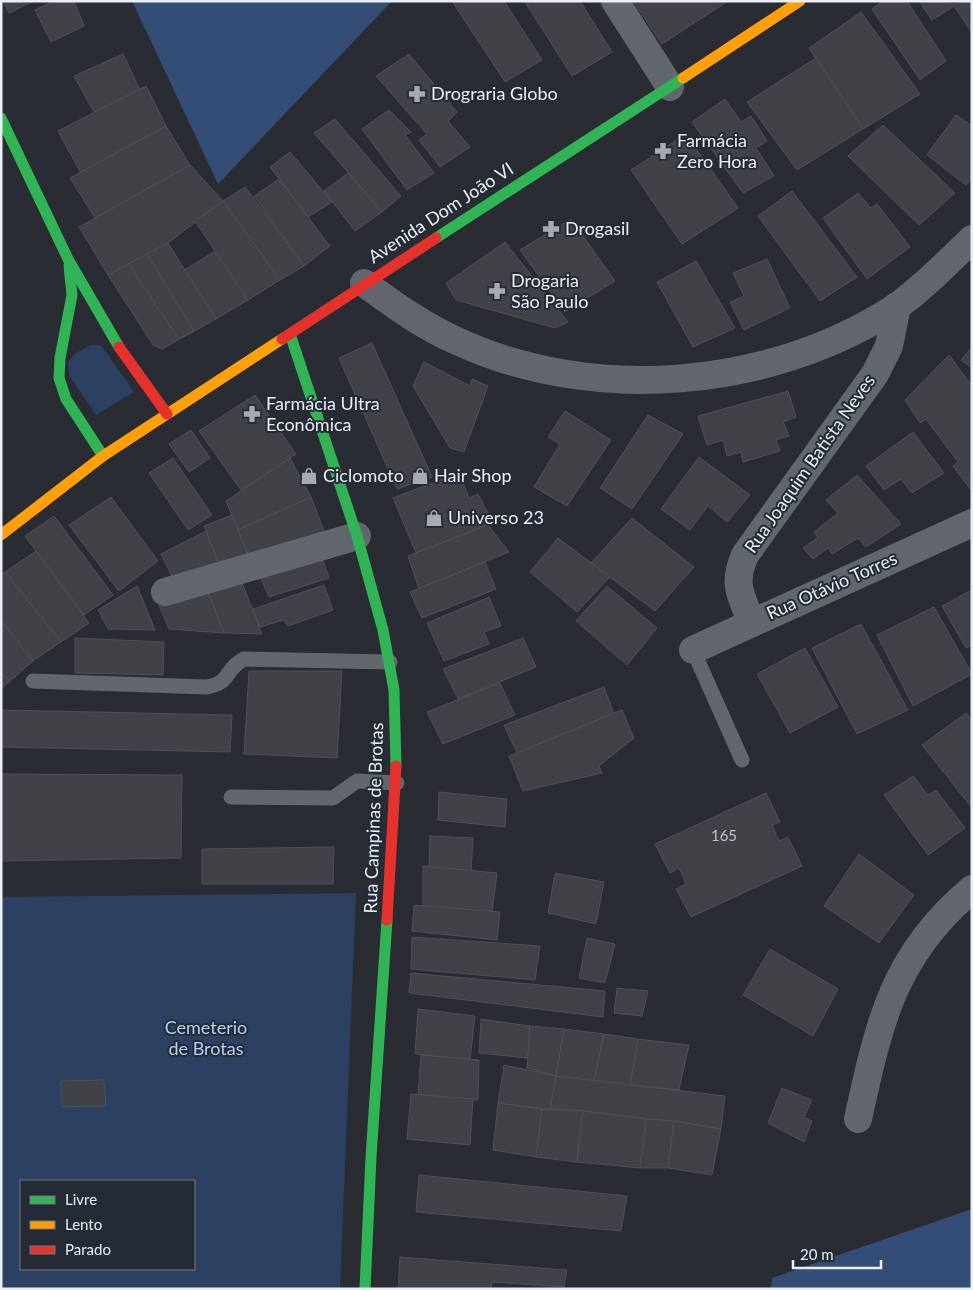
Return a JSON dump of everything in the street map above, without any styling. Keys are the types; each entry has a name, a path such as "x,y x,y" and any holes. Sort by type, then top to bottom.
{"main road":[{"name":"Avenida Dom João VI","path":"1,535 103,456 290,334 364,283 670,87 800,1"},
{"path":"1,118 68,259 109,333 167,414"},
{"path":"68,259 72,295 60,358 59,378 66,399 103,456"},
{"path":"96,331 109,333"},
{"name":"Rua Campinas de Brotas","path":"290,334 357,536 390,662 397,729 397,783 365,1289"},
{"path":"60,358 69,341 76,337"}],"street":[{"path":"615,1 670,87"},
{"path":"364,283 412,317 458,342 512,361 567,374 626,380 691,379 754,368 851,333 897,306 943,267 972,238"},
{"name":"Rua Joaquim Batista Neves","path":"752,623 738,588 738,571 745,555 875,374 890,346 897,306"},
{"name":"Rua Otávio Torres","path":"692,650 972,523"},
{"path":"165,592 357,536"},
{"path":"858,1119 873,1050 892,992 924,936 972,889"}],"lane":[{"path":"692,650 742,760"},
{"path":"33,681 206,687 216,686 225,680 234,664 244,659 390,662"},
{"path":"231,798 333,798 357,781 397,783"}],"green space":[{"path":"90,345 101,345 134,392 96,415 69,375 68,362 76,353"},
{"name":"Cemeterio de Brotas","path":"356,893 340,1289 1,1289 1,897"}],"shaded area":[{"path":"132,1 392,1 218,184"},
{"path":"972,1209 972,1289 771,1289 772,1278"}],"building":[{"path":"3,1 34,1 9,13"},
{"path":"54,1 74,1 84,26 51,42 35,10"},
{"path":"452,1 504,1 542,60 505,82"},
{"path":"580,1 612,52 572,76 525,2"},
{"path":"633,1 728,1 662,44"},
{"path":"883,1 907,1 946,61 920,80 872,9"},
{"path":"919,1 972,1 972,33 954,6 932,20"},
{"path":"861,12 920,94 863,129 809,48"},
{"path":"123,54 140,90 94,112 74,76"},
{"name":"Drograria Globo","path":"409,54 457,112 448,121 470,147 440,167 419,140 427,134 376,76"},
{"path":"816,58 863,129 797,170 747,102"},
{"path":"146,86 166,126 81,173 58,131"},
{"path":"725,99 741,122 751,116 767,141 756,148 774,176 743,193 692,122"},
{"path":"389,110 411,132 405,135 434,173 407,190 362,129"},
{"path":"956,115 972,126 972,178 966,185 927,155"},
{"path":"335,119 401,196 382,212 314,133"},
{"path":"883,125 955,193 919,225 848,156"},
{"path":"166,126 190,165 95,218 70,178"},
{"path":"686,134 738,208 682,244 631,170"},
{"path":"290,152 332,202 308,217 270,167"},
{"path":"190,165 223,201 168,243 108,275 79,227"},
{"path":"348,173 382,212 355,231 324,191"},
{"path":"279,179 330,246 304,266 254,196"},
{"path":"245,187 304,266 280,280 223,201"},
{"path":"792,191 857,277 820,301 758,216"},
{"path":"858,193 871,208 877,204 910,247 867,279 823,218"},
{"path":"223,201 280,280 248,300 195,221"},
{"path":"571,219 615,281 565,312 520,250"},
{"name":"Drogaria São Paulo","path":"505,242 568,322 555,328 456,300 446,283"},
{"path":"168,243 216,319 162,349 153,345 108,275"},
{"path":"215,251 248,300 216,319 185,270"},
{"path":"147,254 194,331 179,339 128,264"},
{"path":"767,259 790,308 744,330 730,302 744,296 733,273"},
{"path":"696,261 735,328 693,347 657,282"},
{"path":"372,343 432,477 397,489 339,358"},
{"path":"972,347 972,368 961,360"},
{"path":"949,355 972,386 971,490 953,466 958,462 926,419 920,423 905,400"},
{"path":"424,362 470,386 472,379 488,386 464,452 450,448 413,386"},
{"path":"788,391 796,417 783,422 789,436 776,440 780,451 743,462 741,452 727,456 723,440 707,445 698,416"},
{"path":"255,395 296,454 241,490 199,431"},
{"path":"565,411 611,440 567,506 534,487 560,444 548,437"},
{"path":"648,415 683,434 632,509 600,488"},
{"path":"191,430 210,458 189,472 169,444"},
{"path":"913,432 944,473 912,493 901,479 884,490 866,466"},
{"path":"699,457 750,495 727,522 708,506 690,530 661,509"},
{"path":"173,458 212,515 188,530 149,473"},
{"path":"290,458 311,497 238,530 226,501"},
{"path":"459,473 469,498 478,494 493,522 416,553 393,498"},
{"path":"857,475 901,524 866,547 858,538 832,554 828,548 813,559 803,548 818,537 814,532 838,513 826,500"},
{"path":"111,497 158,561 119,591 69,525"},
{"path":"311,497 324,531 249,557 238,530"},
{"path":"232,515 249,557 220,567 204,526"},
{"path":"54,516 113,595 84,615 25,536"},
{"path":"632,518 694,567 655,611 591,563"},
{"path":"488,525 509,552 419,589 408,556"},
{"path":"206,531 220,567 174,580 161,554"},
{"path":"558,538 610,577 577,612 530,572"},
{"path":"36,551 89,623 61,642 5,572"},
{"path":"321,555 329,578 269,597 259,574"},
{"path":"485,562 496,589 422,618 410,592"},
{"path":"5,572 61,642 33,661 1,620 1,575"},
{"path":"241,580 262,634 224,633 207,590"},
{"path":"324,585 333,610 288,626 283,620 260,627 253,609"},
{"path":"137,586 155,630 108,629 98,610"},
{"path":"607,586 657,628 627,665 576,621"},
{"path":"207,590 224,633 169,629 159,605"},
{"path":"972,590 972,645 966,648 942,606"},
{"path":"489,597 501,626 484,632 489,644 444,661 427,623"},
{"path":"934,607 972,674 913,706 877,635"},
{"path":"1,621 33,661 10,681 1,672"},
{"path":"861,624 908,710 857,734 812,648"},
{"path":"75,638 164,642 163,675 75,673"},
{"path":"523,638 536,667 458,699 443,669"},
{"path":"805,648 838,707 790,733 757,674"},
{"path":"249,671 342,671 337,758 244,754"},
{"path":"1,672 10,681 1,689"},
{"path":"500,683 515,715 443,744 427,712"},
{"path":"604,687 614,714 517,753 504,725"},
{"path":"1,710 232,715 230,752 1,747"},
{"path":"622,710 634,738 599,766 602,773 523,791 509,756"},
{"path":"966,713 972,721 972,808 922,745"},
{"path":"1,774 182,775 181,858 1,861"},
{"path":"913,776 928,795 936,790 965,828 928,855 884,795"},
{"path":"439,792 507,799 505,827 438,820"},
{"path":"766,793 780,822 772,825 779,841 788,837 802,866 691,917 676,889 686,884 679,868 670,873 655,844"},
{"path":"430,836 473,838 471,871 429,867"},
{"path":"334,847 333,884 202,884 202,849"},
{"path":"859,854 914,895 879,943 824,906"},
{"path":"423,866 497,873 492,912 423,906"},
{"path":"555,873 604,882 596,924 548,913"},
{"path":"414,905 500,912 497,940 412,931"},
{"path":"412,937 540,946 535,980 411,969"},
{"path":"587,938 615,944 605,983 579,978"},
{"path":"770,949 838,989 813,1036 743,995"},
{"path":"411,973 605,991 603,1017 409,993"},
{"path":"617,988 648,991 642,1016 614,1013"},
{"path":"418,1009 475,1016 470,1060 415,1054"},
{"path":"481,1019 530,1026 528,1058 479,1053"},
{"path":"530,1026 564,1029 556,1076 527,1068"},
{"path":"564,1029 604,1034 594,1081 556,1076"},
{"path":"604,1034 638,1039 630,1085 594,1081"},
{"path":"638,1039 689,1045 679,1090 630,1085"},
{"path":"421,1055 479,1060 478,1100 418,1095"},
{"path":"504,1065 556,1076 550,1109 498,1103"},
{"path":"556,1076 725,1096 721,1129 583,1111 550,1109"},
{"path":"104,1080 106,1106 62,1107 61,1081"},
{"path":"782,1088 812,1100 804,1117 812,1121 804,1142 768,1123"},
{"path":"411,1094 473,1099 470,1145 407,1139"},
{"path":"498,1103 542,1109 536,1157 493,1150"},
{"path":"542,1109 583,1111 577,1162 536,1157"},
{"path":"583,1111 646,1119 640,1168 577,1162"},
{"path":"646,1119 674,1121 668,1168 640,1168"},
{"path":"674,1121 721,1129 712,1175 668,1168"},
{"path":"419,1175 627,1196 621,1231 416,1212"},
{"path":"400,1257 567,1270 564,1287 492,1282 491,1289 398,1289"}],"traffic: fast":[{"path":"436,238 683,78"},
{"path":"1,118 68,259 119,347"},
{"path":"69,266 72,295 60,358 59,378 66,399 103,456"},
{"path":"290,334 357,536 383,630 394,690 396,766"},
{"path":"365,1289 371,1157 387,920"}],"traffic: slow":[{"path":"683,78 800,1"},
{"path":"1,535 103,456 282,339"}],"traffic: jam":[{"path":"282,339 436,238"},
{"path":"119,347 167,414"},
{"path":"387,920 396,766"}],"place":[{"name":"Drograria Globo","path":"417,94"},
{"name":"Farmácia Zero Hora","path":"663,151"},
{"name":"Drogasil","path":"551,229"},
{"name":"Drogaria São Paulo","path":"497,291"},
{"name":"Farmácia Ultra Econômica","path":"252,414"},
{"name":"Ciclomoto","path":"309,476"},
{"name":"Hair Shop","path":"420,476"},
{"name":"Universo 23","path":"434,518"}]}
